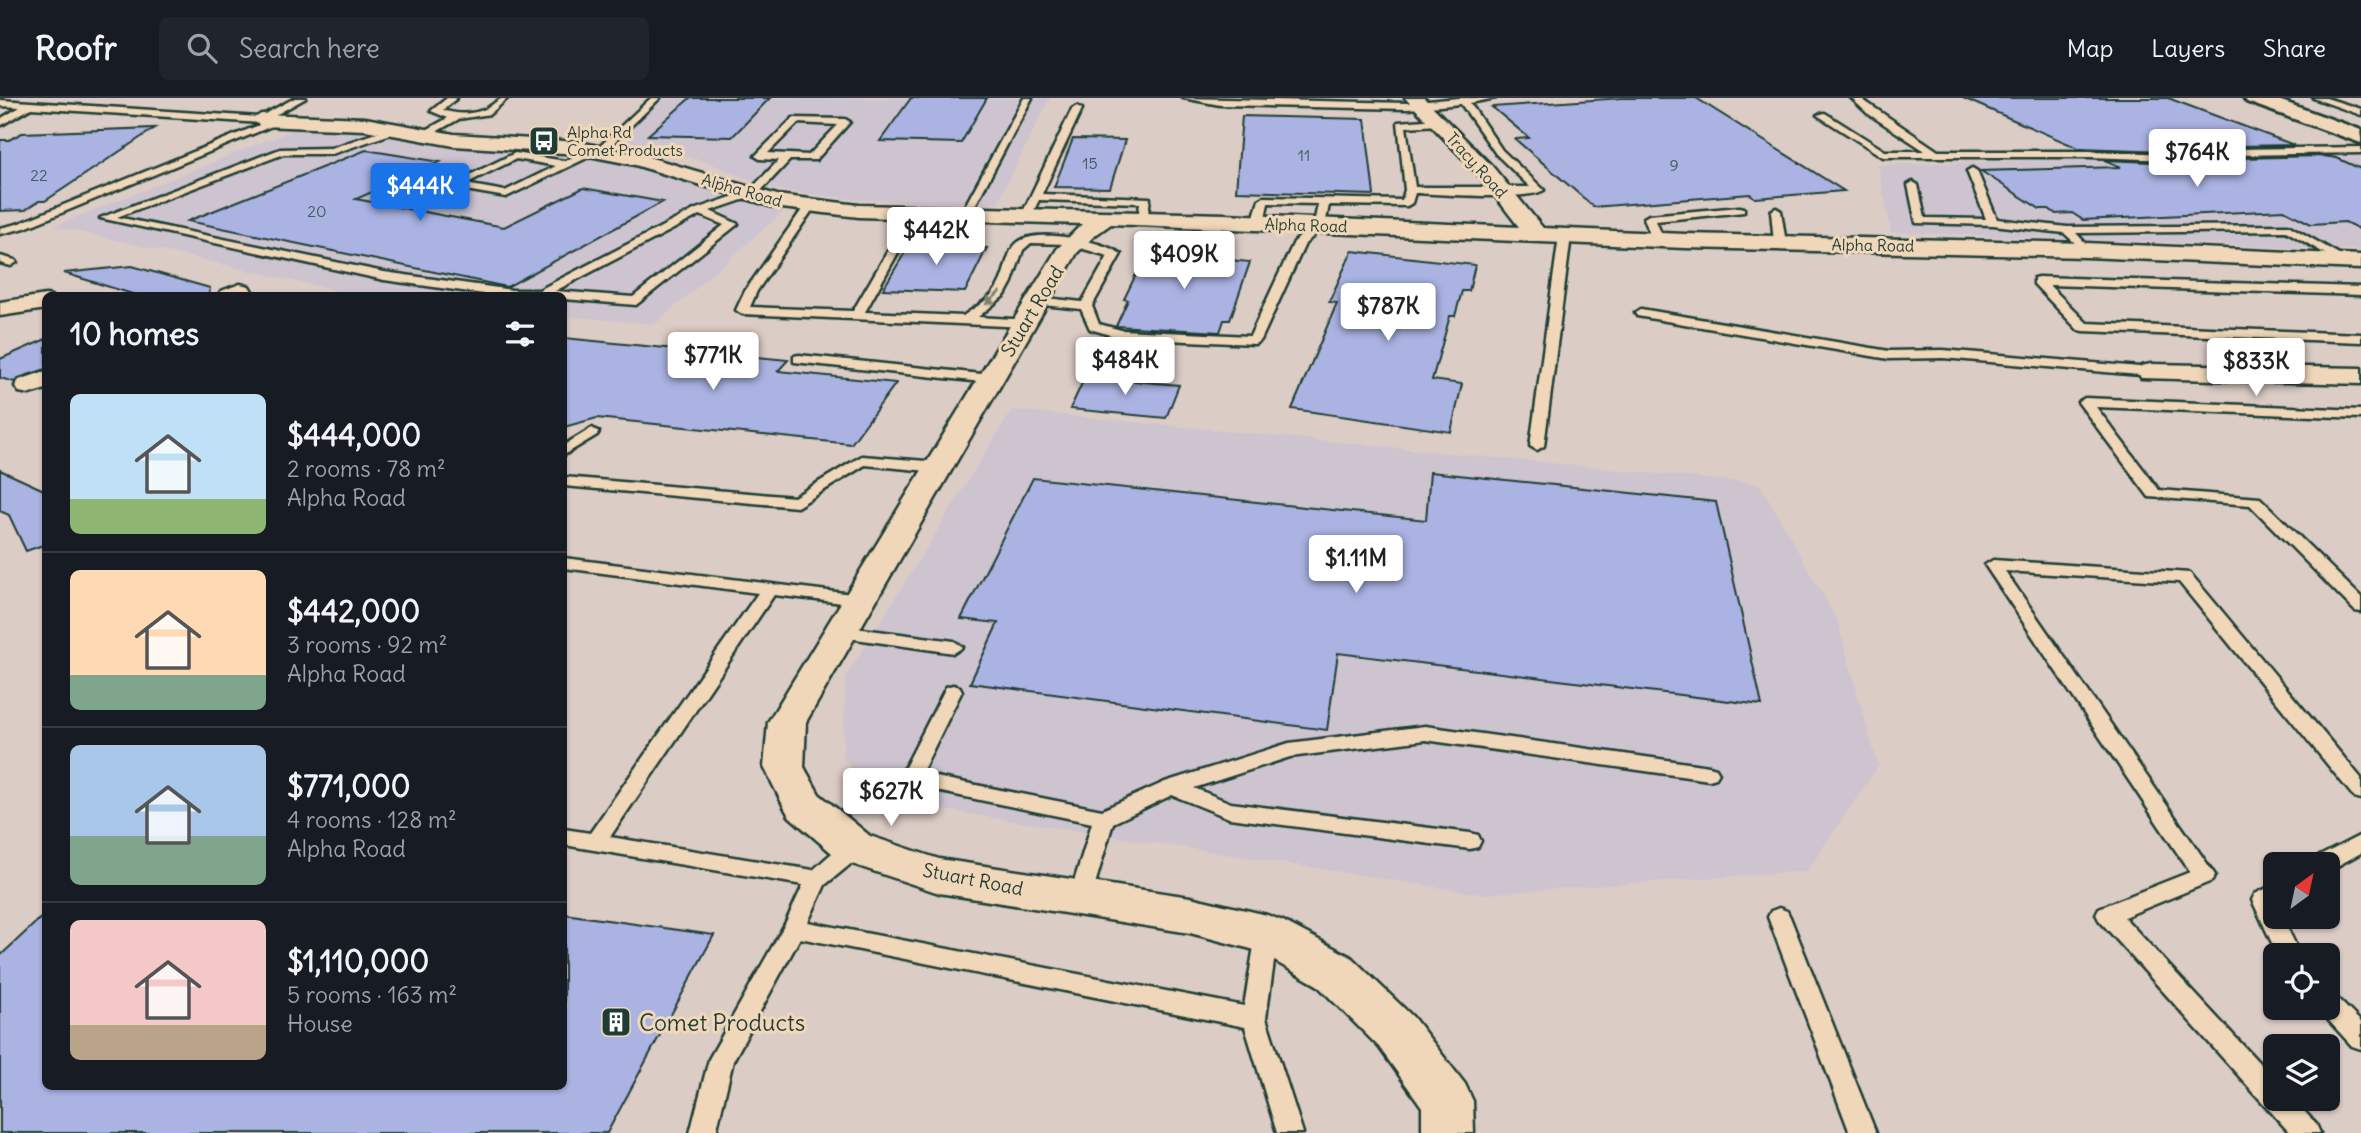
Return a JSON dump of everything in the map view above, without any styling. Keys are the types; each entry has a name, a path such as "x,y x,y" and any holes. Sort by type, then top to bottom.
{"main road":[{"path":"2254,98 2361,137"}],"street":[{"name":"Tracy Road","path":"1417,101 1469,153 1536,234"},
{"name":"Alpha Road","path":"268,121 365,124 422,136 596,151 638,160 773,201 810,206 1025,218 1090,230 1143,220 1658,240 2086,250 2355,263"},
{"name":"Stuart Road","path":"1090,230 1032,312 787,722 784,767 804,805 855,848 939,876 1190,915 1268,934 1334,971 1396,1032 1447,1101 1448,1133"},
{"path":"0,309 42,303"},
{"path":"2151,372 2361,376"}],"lane":[{"path":"0,231 21,226 268,121 302,98"},
{"path":"453,98 436,111 456,117"},
{"path":"422,136 456,117 487,112 504,98"},
{"path":"565,164 515,156 454,185 506,194 596,151 656,98"},
{"path":"965,215 1028,98"},
{"path":"1187,98 1247,103 1408,106 1417,101 1492,98"},
{"path":"1855,98 1870,111 1936,154"},
{"path":"2317,98 2361,112"},
{"path":"1410,191 1539,190 1499,152 1463,99"},
{"path":"0,103 268,121"},
{"path":"0,123 31,104"},
{"path":"1025,218 1077,109"},
{"path":"1822,115 1883,154 2090,154 2199,158 2238,152 2361,150"},
{"path":"545,292 700,211 753,193 787,157 813,158 845,122 796,120 760,156 787,157"},
{"path":"1258,223 1264,200 1407,203 1410,191 1401,124 1439,122"},
{"path":"397,129 332,151 283,151 105,218 384,276 498,292"},
{"path":"1469,153 1499,152"},
{"path":"1972,171 1993,222"},
{"path":"1913,185 1920,220 1993,222 2067,230 2288,228 2355,263"},
{"path":"1035,197 1146,200 1143,220"},
{"path":"1086,306 1094,326 1120,334 1255,340 1300,242 1319,225 1324,201"},
{"path":"810,206 748,295 742,310 967,319 1086,306"},
{"path":"1658,240 1649,218 1740,210"},
{"path":"567,296 636,302 732,224 700,211"},
{"path":"1776,211 1780,243"},
{"path":"858,314 915,213"},
{"path":"967,319 998,296 1005,286 1021,246 1028,240 1090,230 1115,254 1086,306"},
{"path":"2067,230 2086,250"},
{"path":"1537,446 1565,236"},
{"path":"2361,290 2038,281 2083,327 2361,338"},
{"path":"1641,313 1889,355 1943,354 2151,372"},
{"path":"799,359 991,379"},
{"path":"2361,414 2085,402 2154,495 2254,501 2361,607"},
{"path":"567,449 592,432"},
{"path":"567,482 797,502 862,460 939,467"},
{"path":"567,563 860,600"},
{"path":"2263,1084 2107,914 2204,875 1993,565 2184,577 2361,792"},
{"path":"595,842 770,589"},
{"path":"840,632 954,648"},
{"path":"953,691 909,779 1104,818 1172,786 1289,750 1425,733 1709,773"},
{"path":"1172,786 1229,810 1470,841"},
{"path":"1080,898 1104,818"},
{"path":"567,837 817,879"},
{"path":"2340,855 2361,843"},
{"path":"703,1133 721,1059 794,928 817,879 855,848"},
{"path":"1779,917 1863,1133"},
{"path":"794,928 1254,1018"},
{"path":"1268,934 1254,1018 1290,1133"},
{"path":"2340,1016 2361,1038"},
{"path":"2288,1111 2307,1133"}],"shaded area":[{"path":"654,98 1050,98 997,203 858,200 775,190 704,161 612,138"},
{"path":"303,126 364,129 430,142 562,151 611,159 783,212 655,324 567,316 567,292 343,292 54,226"},
{"path":"2296,152 2361,154 2361,250 1891,232 1878,165"},
{"path":"1012,410 1760,484 1837,620 1878,766 1807,871 1481,894 881,800 843,758 846,677"}],"building":[{"path":"690,98 770,98 732,137 648,135"},
{"path":"911,98 987,98 961,143 880,141"},
{"path":"1622,98 1696,98 1844,191 1755,198 1750,194 1594,207 1515,139 1529,138 1492,107"},
{"path":"1963,98 2168,98 2294,145 2238,146 2199,152 2078,148"},
{"path":"1242,116 1365,119 1374,195 1236,191"},
{"path":"155,128 45,201 39,201 25,210 0,211 0,140 9,140 22,133"},
{"path":"1073,139 1125,140 1110,188 1054,187"},
{"path":"366,150 440,162 356,199 504,227 583,188 663,202 507,287 188,221"},
{"path":"2238,158 2337,158 2361,169 2361,230 2345,222 2311,224 2284,210 2083,220 2072,213 2056,214 2049,209 2040,209 1981,171 2121,167 2105,160 2199,164"},
{"path":"913,239 966,241 962,247 987,248 965,292 883,289"},
{"path":"1182,247 1222,250 1219,259 1250,262 1230,320 1224,320 1220,332 1116,326 1128,300 1124,299 1146,254 1178,256"},
{"path":"1352,251 1475,265 1469,291 1462,291 1455,316 1450,316 1432,380 1462,384 1451,432 1292,409 1337,303 1329,302"},
{"path":"132,266 210,288 210,292 126,292 64,273"},
{"path":"567,338 788,360 778,371 896,383 851,444 597,418 567,426"},
{"path":"42,341 42,370 18,378 15,382 0,378 0,359"},
{"path":"1085,377 1179,385 1166,418 1070,409"},
{"path":"0,470 42,489 42,545 26,551 9,515 0,511"},
{"path":"1430,472 1716,502 1762,705 1338,653 1327,730 970,683 998,623 961,619 1033,478 1426,520"},
{"name":"Comet Products","path":"567,914 714,935 607,1133 0,1133 0,956 42,917 42,1090 567,1090"}],"place":[{"name":"Alpha Rd Comet Products","path":"544,141"},
{"name":"Comet Products","path":"616,1022"}]}
